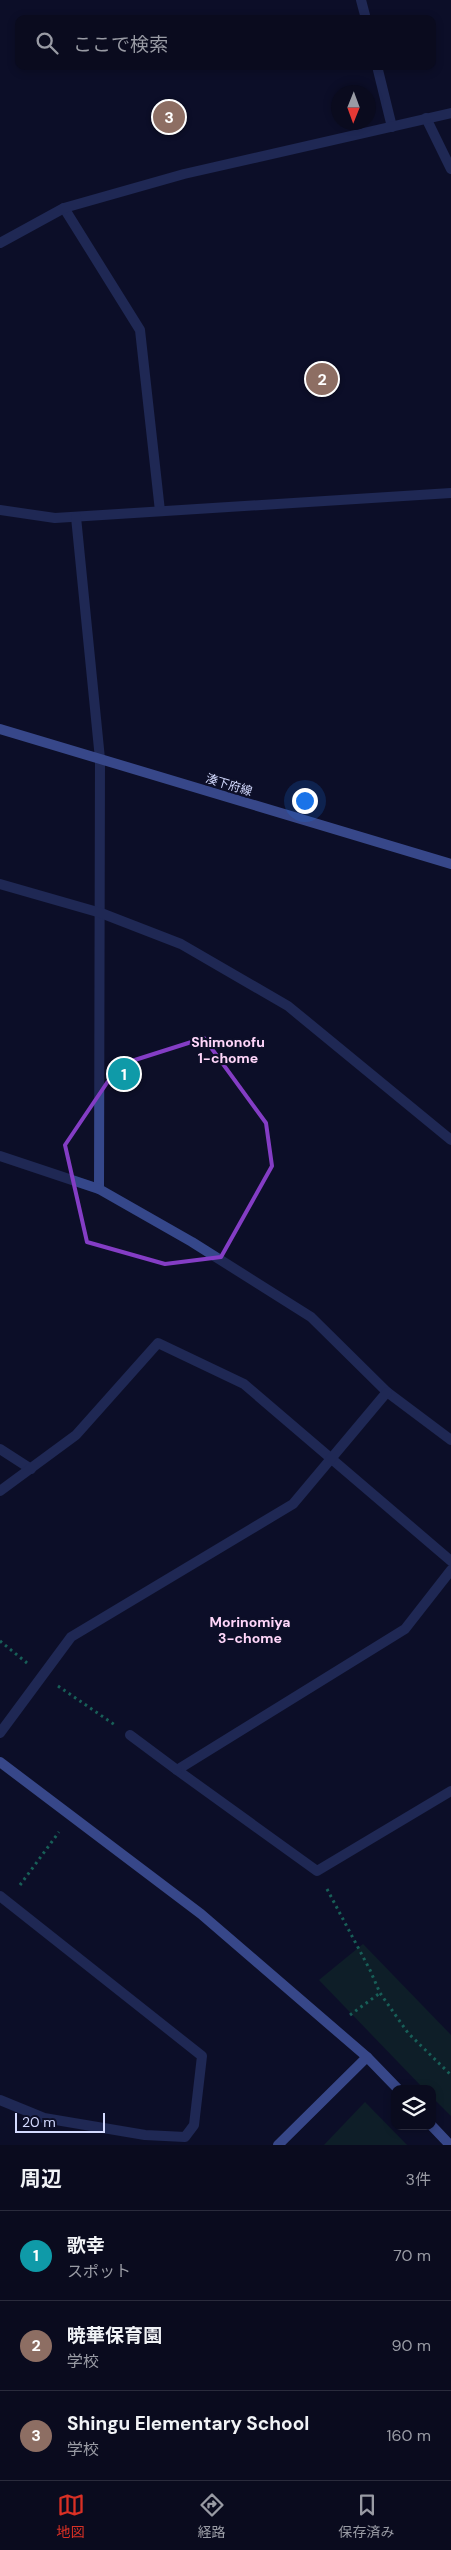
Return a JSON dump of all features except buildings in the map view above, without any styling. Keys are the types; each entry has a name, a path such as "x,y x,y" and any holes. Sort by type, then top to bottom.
{"street":[{"path":"361,0 365,15"},
{"path":"378,70 392,127"},
{"path":"0,244 64,208 184,174 426,118 451,114"},
{"path":"426,118 451,169"},
{"path":"64,208 140,330 160,511"},
{"path":"0,510 55,518 451,493"},
{"path":"76,517 100,759 99,1189"},
{"name":"湊下府線","path":"0,729 451,864"},
{"path":"0,884 101,913 181,944 288,1006 451,1140"},
{"path":"0,1156 99,1189 192,1242 311,1317 387,1392 451,1440"},
{"path":"0,1491 76,1435 158,1343 244,1384 451,1561"},
{"path":"0,1733 71,1637 293,1504 387,1392"},
{"path":"0,1449 31,1469"},
{"path":"178,1770 405,1629 451,1570"},
{"path":"130,1736 317,1871 451,1791"},
{"path":"0,1762 202,1914 337,2030 394,2085"},
{"path":"0,2100 44,2118 145,2135 185,2137 194,2125 202,2056 4,1899"},
{"path":"278,2145 367,2057"},
{"path":"436,2130 450,2145"}],"path":[{"path":"0,1641 42,1674 130,1736"},
{"path":"4,1899 70,1816"},
{"path":"317,1871 370,1970 380,1993 408,2033 451,2075"},
{"path":"337,2030 351,2013 380,1993"}],"highlighted area":[{"path":"204,1038 266,1123 272,1166 221,1257 165,1264 87,1242 65,1145 119,1065"}],"green space":[{"path":"363,1944 451,2035 451,2116 436,2101 436,2085 420,2085 319,1980"},
{"path":"365,2102 407,2145 324,2145"}],"place":[{"name":"Shingu Elementary School","path":"169,117"},
{"name":"暁華保育園","path":"322,379"},
{"name":"歌幸","path":"124,1074"}],"district":[{"name":"Shimonofu 1-chome","path":"228,1050"},
{"name":"Morinomiya 3-chome","path":"250,1630"}]}
